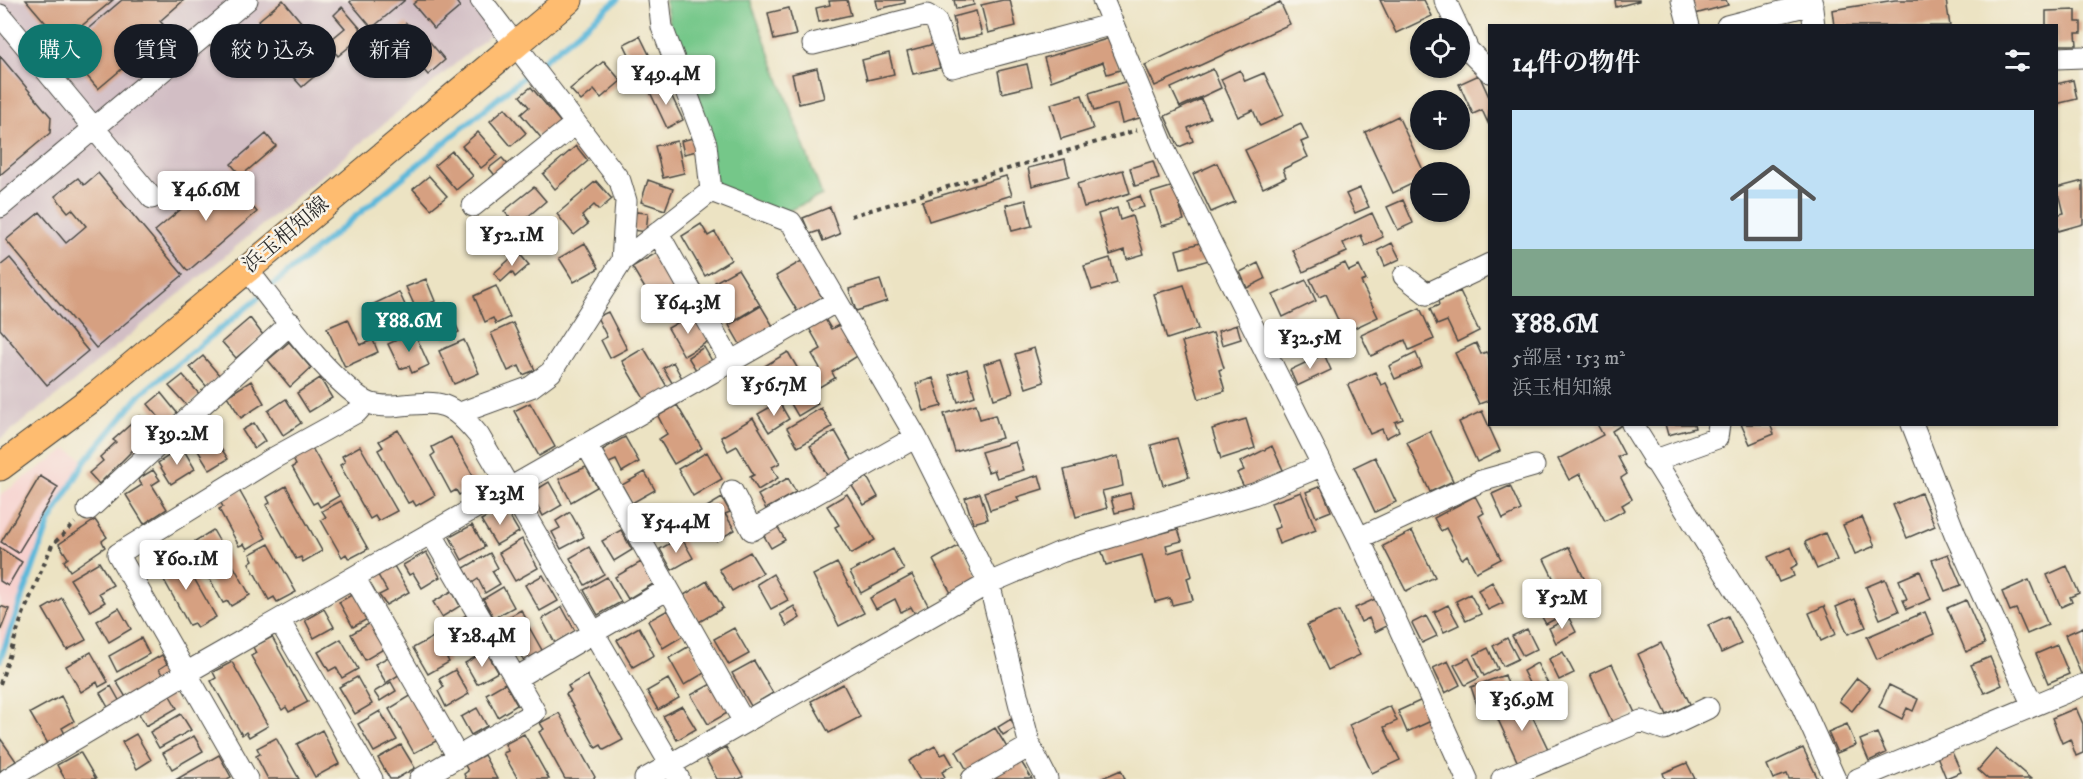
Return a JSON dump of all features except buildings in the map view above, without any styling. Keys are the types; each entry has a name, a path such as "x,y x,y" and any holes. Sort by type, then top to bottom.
{"main road":[{"name":"浜玉相知線","path":"0,467 98,394 569,0"}],"street":[{"path":"0,207 247,0"},
{"path":"481,0 505,29 513,46 620,181 626,201 622,261"},
{"path":"659,0 662,27 706,144 711,191"},
{"path":"1103,0 1167,155 1359,538 1467,779"},
{"path":"1445,0 1453,18"},
{"path":"1682,0 1688,24"},
{"path":"1738,24 1812,10"},
{"path":"0,15 152,198"},
{"path":"813,44 927,15 936,21 952,67 1113,24"},
{"path":"1470,52 1488,70"},
{"path":"2058,58 2083,57"},
{"path":"473,206 575,124"},
{"path":"460,413 531,387 551,372 622,261 711,191"},
{"path":"711,191 791,222 916,436 989,583 1030,747 1047,779"},
{"path":"658,233 731,362"},
{"path":"1404,276 1427,294 1488,265"},
{"path":"246,268 323,363 366,402 383,406 439,402 460,413 479,436 675,772"},
{"path":"9,779 186,673 837,301"},
{"path":"88,510 291,323"},
{"path":"247,779 118,554 272,459 357,412 366,402"},
{"path":"1633,426 1761,631 1802,706 1835,779"},
{"path":"1653,461 1717,438 1719,426"},
{"path":"1913,426 1956,534 2033,706"},
{"path":"732,491 752,530 916,436"},
{"path":"586,444 744,722"},
{"path":"645,779 675,772 744,722 989,583 1061,552 1254,495 1321,466"},
{"path":"1359,538 1481,481 1534,466"},
{"path":"420,779 535,712 431,533"},
{"path":"354,577 458,756"},
{"path":"516,678 668,589"},
{"path":"279,620 372,779"},
{"path":"1858,779 2083,685"},
{"path":"1502,779 1641,722 1664,729 1708,708"},
{"path":"972,779 1030,747"}],"path":[{"path":"851,216 1155,124"},
{"path":"0,684 22,617 52,545 88,510"}],"shaded area":[{"path":"0,0 469,0 495,31 58,395 0,439"},
{"path":"67,449 83,459 42,533 0,654 0,495"}],"green space":[{"path":"665,0 750,0 822,195 784,213 717,187 671,30"}],"waterway":[{"path":"538,65 617,0"},
{"path":"273,285 527,74"},
{"path":"0,660 49,523 86,460 142,393 258,298"}]}
